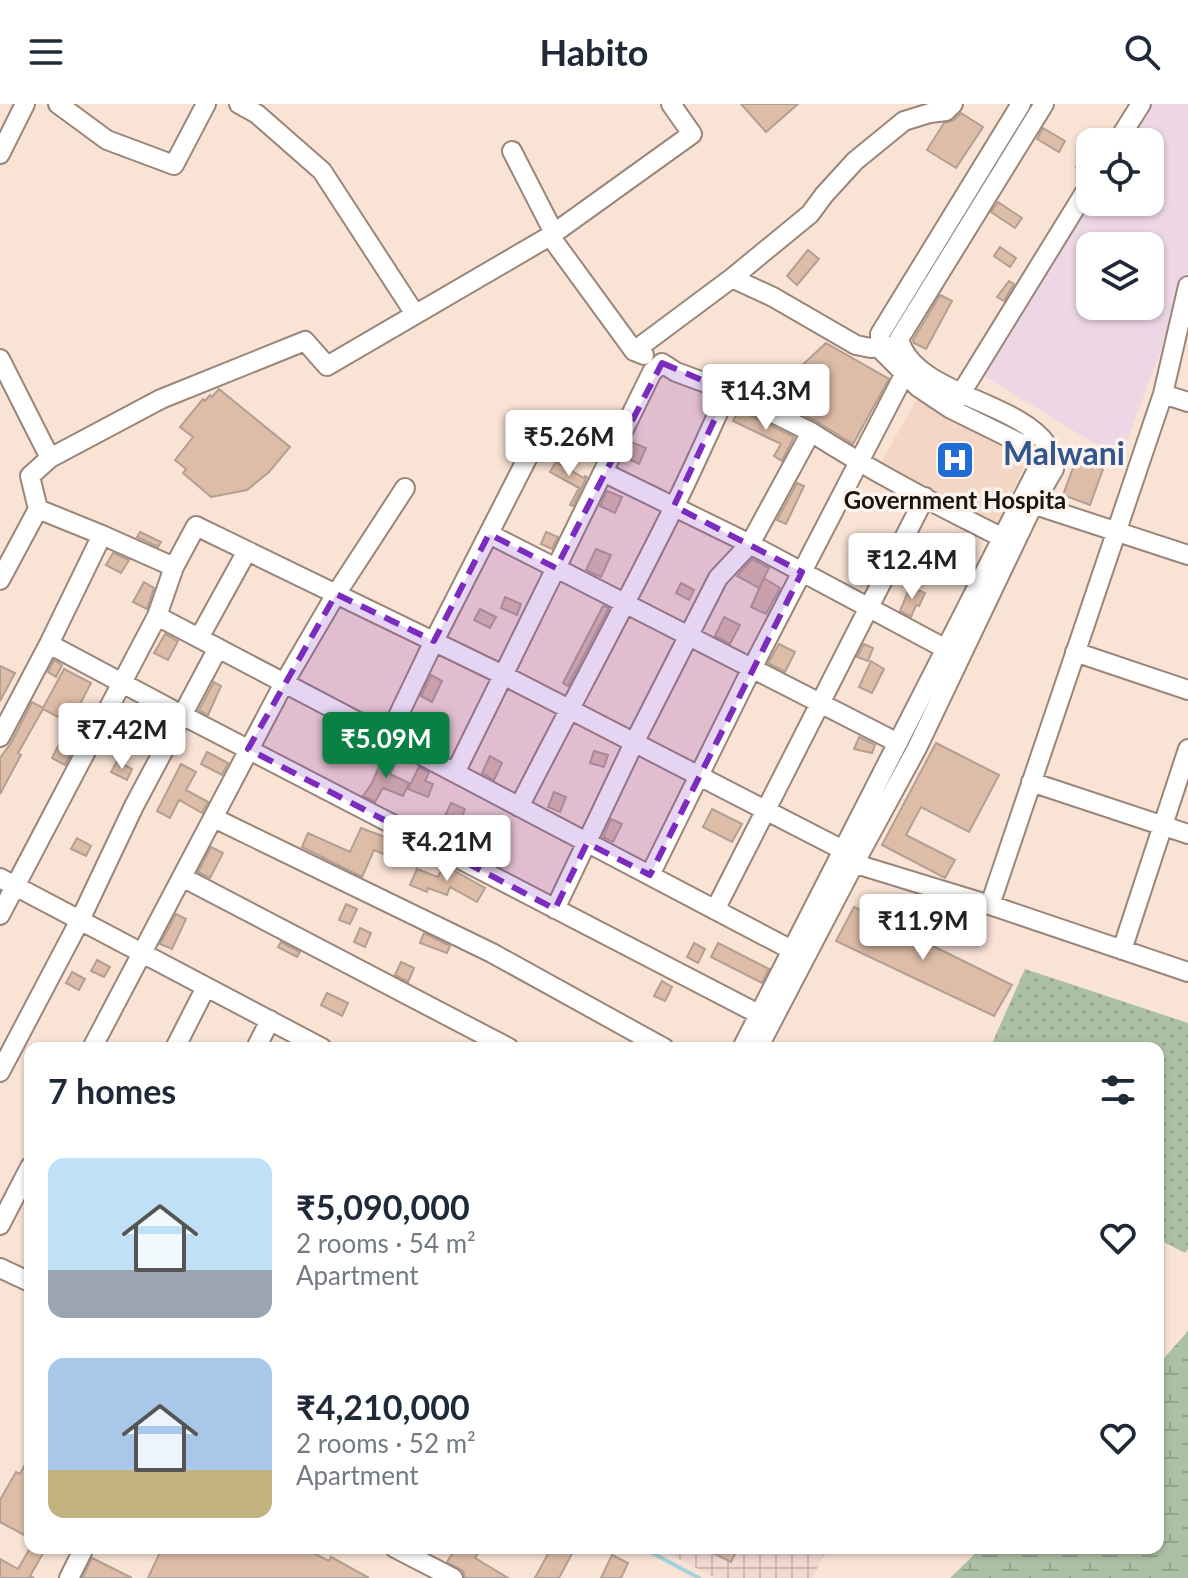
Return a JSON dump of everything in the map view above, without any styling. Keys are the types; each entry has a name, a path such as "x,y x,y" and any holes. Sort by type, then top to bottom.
{"street":[{"path":"0,154 25,104"},
{"path":"58,104 107,140 174,165 206,104"},
{"path":"239,104 257,114 322,171 415,314"},
{"path":"0,580 38,509 30,476 50,458 161,399 305,341 327,366 552,234 692,134 671,104"},
{"path":"634,351 732,278 810,214 855,161 904,121 946,111 953,104"},
{"path":"747,1042 765,1018 799,954 898,743 1003,538 1054,469 1048,446 1029,426 918,387 880,349 880,334 1021,104"},
{"path":"956,401 907,355 899,339 1044,104"},
{"path":"1126,128 1141,104"},
{"path":"512,151 552,234 634,351 676,372 728,391 811,432 1003,538"},
{"path":"956,401 1076,207"},
{"path":"732,278 773,297 856,345 880,349 900,344"},
{"path":"990,905 1163,394 1188,286"},
{"path":"0,359 50,458"},
{"path":"455,773 652,372 662,363"},
{"path":"650,875 752,668 905,373"},
{"path":"519,807 674,506 728,391"},
{"path":"1163,394 1188,402"},
{"path":"555,909 634,743 718,578 750,544 811,432"},
{"path":"388,737 535,443"},
{"path":"603,472 750,544 946,649"},
{"path":"95,1042 284,683 336,594 405,488"},
{"path":"715,910 925,497"},
{"path":"1028,503 1188,555"},
{"path":"845,857 917,748 1028,503"},
{"path":"38,509 174,567"},
{"path":"0,915 8,882 157,616 174,567 196,526 570,708 845,857 1188,972"},
{"path":"489,534 898,743"},
{"path":"0,737 102,535"},
{"path":"199,638 247,551"},
{"path":"157,616 799,954"},
{"path":"49,644 765,1018"},
{"path":"0,1072 80,920 134,806 218,648"},
{"path":"1075,652 1188,690"},
{"path":"1122,950 1188,749"},
{"path":"1031,782 1188,834"},
{"path":"214,818 492,953 653,1042"},
{"path":"182,877 498,1042"},
{"path":"8,882 311,1042"},
{"path":"178,1042 206,987"},
{"path":"759,1042 765,1018"},
{"path":"259,1042 270,1020"},
{"path":"0,1225 24,1179"},
{"path":"0,1268 24,1279"},
{"path":"69,1578 81,1554"},
{"path":"407,1554 453,1578"}],"highlighted area":[{"path":"662,363 728,391 674,506 802,572 650,875 587,843 555,909 248,749 336,594 434,641 489,534 556,568"}],"shaded area":[{"path":"1148,104 1188,104 1188,273 1120,459 981,374 1081,216 1164,216 1164,128 1134,128"},
{"name":"Government Hospita","path":"917,399 1028,458 997,525 881,462"},
{"path":"669,1554 825,1554 812,1578 715,1578"}],"green space":[{"path":"1025,969 1188,1023 1188,1249 1185,1253 1164,1242 1164,1042 993,1042"},
{"path":"1188,1331 1188,1578 950,1578 975,1554 1164,1554 1164,1358"}],"building":[{"path":"741,104 798,104 766,132"},
{"path":"961,113 983,127 956,168 927,150 944,123 954,120"},
{"path":"1043,128 1065,141 1059,152 1037,139"},
{"path":"998,202 1022,218 1015,228 991,212"},
{"path":"1000,247 1016,258 1010,267 994,256"},
{"path":"808,250 819,259 797,285 787,276"},
{"path":"1009,281 1014,284 1004,301 997,297"},
{"path":"940,295 952,301 926,349 913,340"},
{"path":"826,343 889,379 853,444 768,397"},
{"path":"219,389 290,447 269,472 247,490 211,497 183,473 186,469 175,460 193,437 180,427 203,399 212,397"},
{"path":"739,410 794,437 782,461 774,456 781,444 733,421"},
{"path":"631,442 646,448 639,464 624,457"},
{"path":"1076,460 1103,469 1090,505 1063,495"},
{"path":"556,462 587,477 573,506 570,505 579,488 550,472"},
{"path":"797,483 804,486 786,524 777,520"},
{"path":"607,491 622,497 615,513 600,506"},
{"path":"140,532 161,542 158,547 137,537"},
{"path":"546,532 558,537 552,549 541,544"},
{"path":"596,549 611,555 601,577 586,570"},
{"path":"113,553 129,560 121,573 106,565"},
{"path":"752,559 769,568 759,588 737,576"},
{"path":"764,578 780,588 766,614 751,607"},
{"path":"144,582 154,588 147,609 133,602"},
{"path":"681,583 694,590 689,600 676,593"},
{"path":"910,587 925,593 911,617 900,611"},
{"path":"505,597 521,604 517,615 501,608"},
{"path":"603,606 609,608 568,686 563,683"},
{"path":"480,609 496,617 490,628 474,620"},
{"path":"724,617 740,625 730,644 715,636"},
{"path":"165,634 178,641 168,660 154,653"},
{"path":"779,644 795,652 785,672 768,663"},
{"path":"864,644 873,648 868,661 857,657"},
{"path":"54,660 62,665 56,677 48,672"},
{"path":"871,661 884,669 872,693 859,687"},
{"path":"0,666 15,673 0,701"},
{"path":"64,669 91,683 79,706 93,713 65,765 52,758 70,723 43,709 18,753 21,755 0,794 0,758 32,702 43,708"},
{"path":"431,675 442,681 432,702 421,696"},
{"path":"214,682 221,686 208,715 199,710"},
{"path":"111,730 117,733 108,754 100,751"},
{"path":"859,737 875,745 872,753 854,749"},
{"path":"936,743 999,775 969,832 921,807 906,835 955,860 945,878 882,845"},
{"path":"594,751 608,755 604,767 590,763"},
{"path":"207,752 228,763 222,775 201,764"},
{"path":"385,753 397,759 390,774 409,783 403,796 383,788 375,802 363,796"},
{"path":"490,756 502,763 494,780 482,773"},
{"path":"117,761 132,769 127,780 111,772"},
{"path":"181,764 196,772 186,790 208,802 202,813 179,800 170,818 157,811"},
{"path":"419,767 429,773 425,781 433,784 428,797 408,789"},
{"path":"554,792 566,797 560,812 548,807"},
{"path":"451,803 465,809 459,824 444,818"},
{"path":"712,809 742,824 732,842 703,827"},
{"path":"611,819 622,824 613,842 603,837"},
{"path":"361,828 393,840 386,855 374,850 362,877 302,847 308,833 350,852"},
{"path":"77,838 91,846 86,856 71,849"},
{"path":"211,847 223,853 210,878 198,872"},
{"path":"444,865 485,888 477,902 450,887 447,895 410,885 417,869 438,877"},
{"path":"346,904 357,909 350,924 339,920"},
{"path":"854,907 1012,985 994,1016 836,941"},
{"path":"176,914 186,919 172,949 160,944"},
{"path":"360,928 371,933 365,947 354,942"},
{"path":"424,933 450,946 447,953 420,943"},
{"path":"281,942 300,952 297,957 278,947"},
{"path":"694,943 705,949 698,963 687,957"},
{"path":"718,943 769,969 762,983 711,957"},
{"path":"97,960 110,967 104,977 91,971"},
{"path":"401,962 414,968 408,982 395,975"},
{"path":"72,972 85,979 79,990 66,983"},
{"path":"662,981 672,987 665,1001 654,996"},
{"path":"327,993 348,1003 342,1016 321,1005"},
{"path":"24,1466 24,1535 0,1522 0,1500 16,1472 20,1474"},
{"path":"27,1554 43,1554 30,1576 34,1578 0,1578 0,1559 18,1569"},
{"path":"159,1554 315,1554 329,1561 331,1557 369,1578 148,1578"},
{"path":"452,1554 477,1554 475,1558 508,1578 465,1578 463,1571 447,1562"},
{"path":"548,1554 572,1554 559,1578 535,1578"},
{"path":"715,1554 735,1554 731,1562"},
{"path":"612,1555 628,1563 621,1578 601,1578"},
{"path":"92,1558 132,1578 82,1578"}],"waterway":[{"path":"654,1554 699,1578"}],"place":[{"name":"Government Hospita","path":"955,460"}],"district":[{"name":"Malwani","path":"1064,452"}]}
